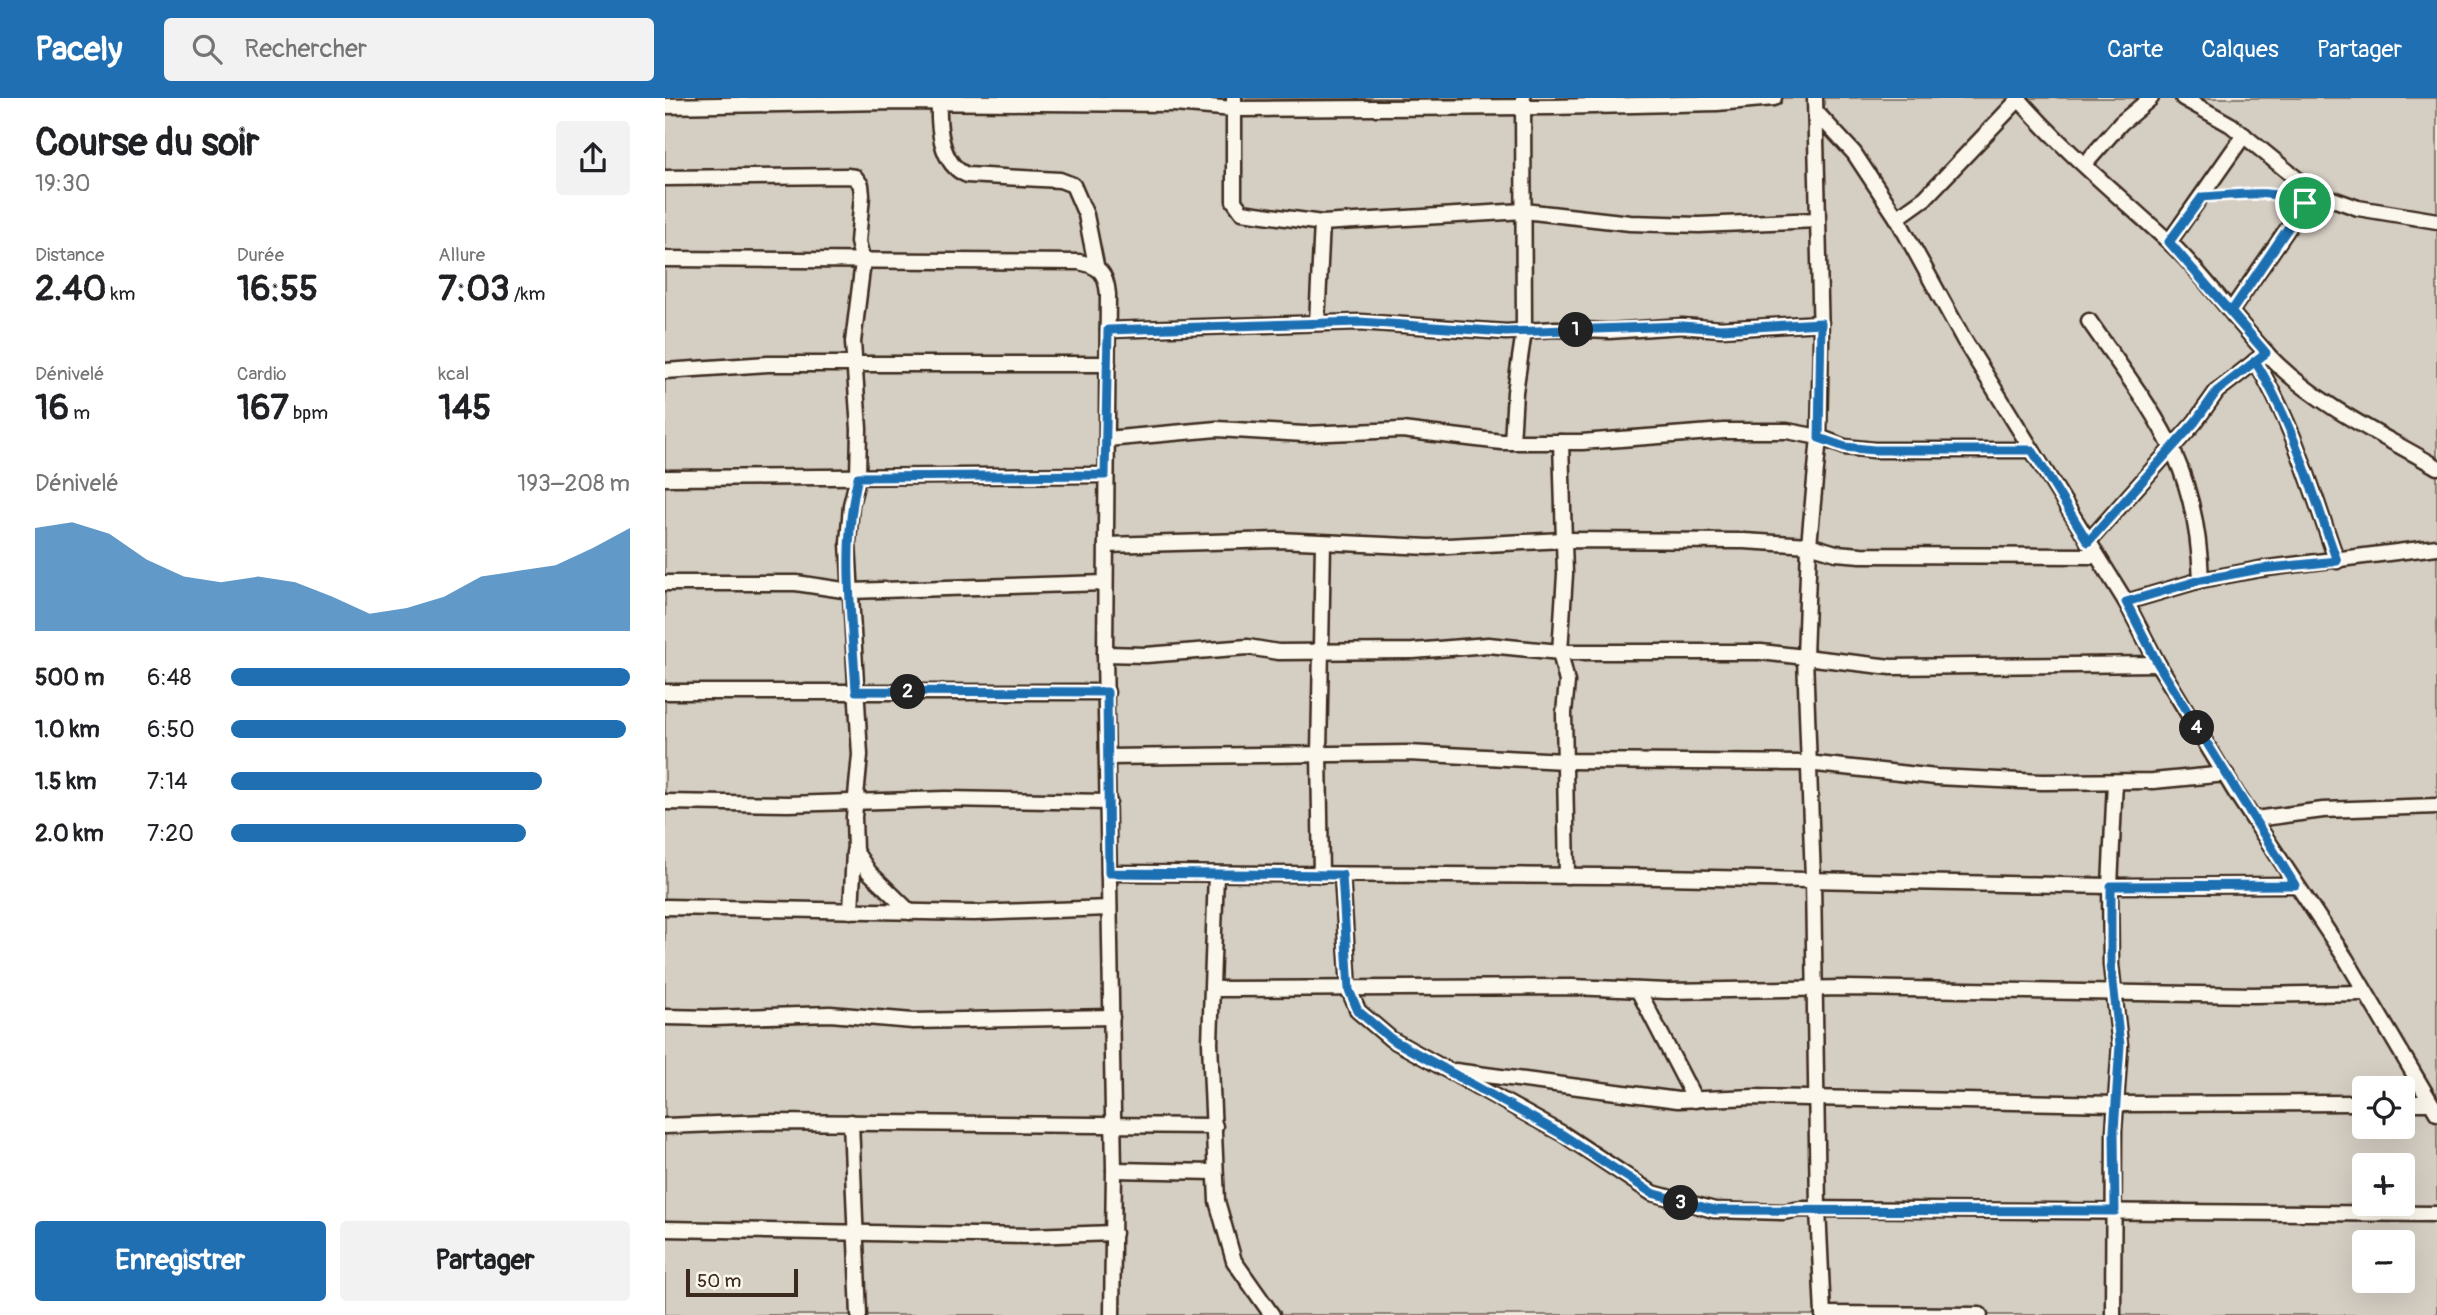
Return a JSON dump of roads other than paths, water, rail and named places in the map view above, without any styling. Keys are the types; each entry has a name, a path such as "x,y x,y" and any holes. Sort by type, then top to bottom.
{"street":[{"path":"665,106 939,100 1174,104 1694,104 1774,98"},
{"path":"1815,98 1821,323 1819,438 1809,545 1805,657 1813,879 1818,1209 1823,1314 1980,1315"},
{"path":"2085,164 2122,123 2151,98"},
{"path":"2183,98 2244,135 2309,197 2437,222"},
{"path":"1897,218 1925,198 2019,99 2169,242 2231,312 2261,357 2337,561"},
{"path":"939,100 943,142 952,166 958,171 967,175 1060,180 1073,185 1083,203 1096,265"},
{"path":"1512,442 1515,392 1524,331 1523,102"},
{"path":"1234,104 1235,206 1241,212 1322,223 1524,211 1630,223 1699,225 1818,220"},
{"path":"1817,113 1854,153 1897,218 1964,340 2126,602 2158,664 2295,885 2346,959 2433,1108"},
{"path":"2169,242 2244,135"},
{"path":"665,178 823,175 855,177 861,185 858,242 863,261 853,324 853,366 859,429 858,477 851,505 848,543 860,754 854,817 851,911"},
{"path":"2231,312 2309,197"},
{"path":"1317,323 1322,223"},
{"path":"665,259 1061,262 1096,265 1104,272 1107,281 1108,330 1105,654 1114,1170 1112,1315"},
{"path":"2089,321 2162,425 2173,447 2196,515 2201,580"},
{"path":"1108,330 1360,322 1524,331 1609,331 1682,326 1721,329 1821,323"},
{"path":"2088,542 2173,447 2217,391 2261,357"},
{"path":"2261,357 2324,403 2437,467"},
{"path":"665,371 768,364 1108,364"},
{"path":"1107,439 1217,429 1293,434 1402,430 1512,442 1560,442 1664,439 1752,430 1787,431 1845,447 1874,450 2032,450"},
{"path":"1560,442 1565,582 1560,652 1567,682 1564,761 1567,876"},
{"path":"665,478 1105,475"},
{"path":"1106,545 1278,540 1429,547 1563,540 1744,541 1809,545 1836,553 1861,555 2097,556"},
{"path":"1321,875 1319,752 1323,542"},
{"path":"2126,602 2201,580 2260,569 2437,547"},
{"path":"665,583 796,583 850,590 1105,583"},
{"path":"1105,654 1146,655 1248,647 1278,652 1413,651 1488,645 1560,652 1761,652 1891,667 2158,664"},
{"path":"665,692 1107,692"},
{"path":"1108,757 1319,752 1408,753 1564,761 1807,764 1936,778 2115,782 2226,775"},
{"path":"2113,1315 2114,1145 2120,1045 2114,991 2111,886 2115,782"},
{"path":"665,802 857,803 945,799 1109,802"},
{"path":"2255,819 2337,809 2437,806"},
{"path":"855,851 869,872 910,912"},
{"path":"1109,873 1813,879 2111,886 2295,885"},
{"path":"1216,874 1210,1043 1217,1201 1234,1261 1272,1315"},
{"path":"1342,875 1349,990 1358,1011 1391,1039 1563,1135 1652,1193 1714,1210 2437,1214"},
{"path":"665,907 910,912 1109,908"},
{"path":"1214,989 1572,987 1638,990 2114,991 2253,995 2364,993"},
{"path":"1638,990 1695,1100"},
{"path":"665,1017 831,1014 913,1021 1112,1017"},
{"path":"1447,1070 1651,1097 1695,1100 2352,1103"},
{"path":"2415,1105 2433,1108"},
{"path":"665,1126 851,1122 1215,1126"},
{"path":"851,1122 859,1315"},
{"path":"1114,1170 1215,1172"},
{"path":"665,1229 1029,1236 1114,1233"}]}
